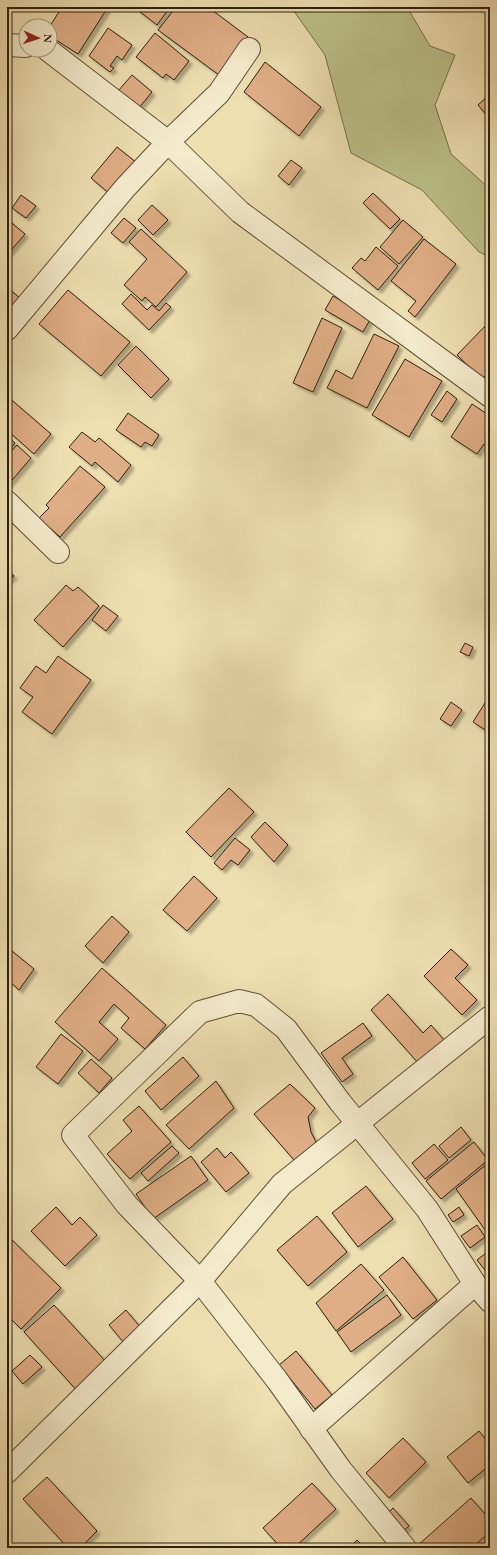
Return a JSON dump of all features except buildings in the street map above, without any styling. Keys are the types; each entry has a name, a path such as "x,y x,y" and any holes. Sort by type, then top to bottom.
{"street":[{"path":"7,46 18,46"},
{"path":"7,329 125,188 168,142 219,93 249,49"},
{"path":"58,58 168,142 240,212 490,396"},
{"path":"7,502 58,552"},
{"path":"405,1548 341,1470 277,1380 200,1281 127,1205 72,1135 200,1012 239,1001 256,1006 286,1028 340,1102 427,1209 475,1284 490,1301"},
{"path":"7,1472 200,1281 282,1184 490,1017"},
{"path":"311,1429 475,1284"}],"green space":[{"path":"291,7 407,7 430,46 455,55 435,105 451,154 490,189 490,257 479,252 422,190 351,153 325,55"}]}
